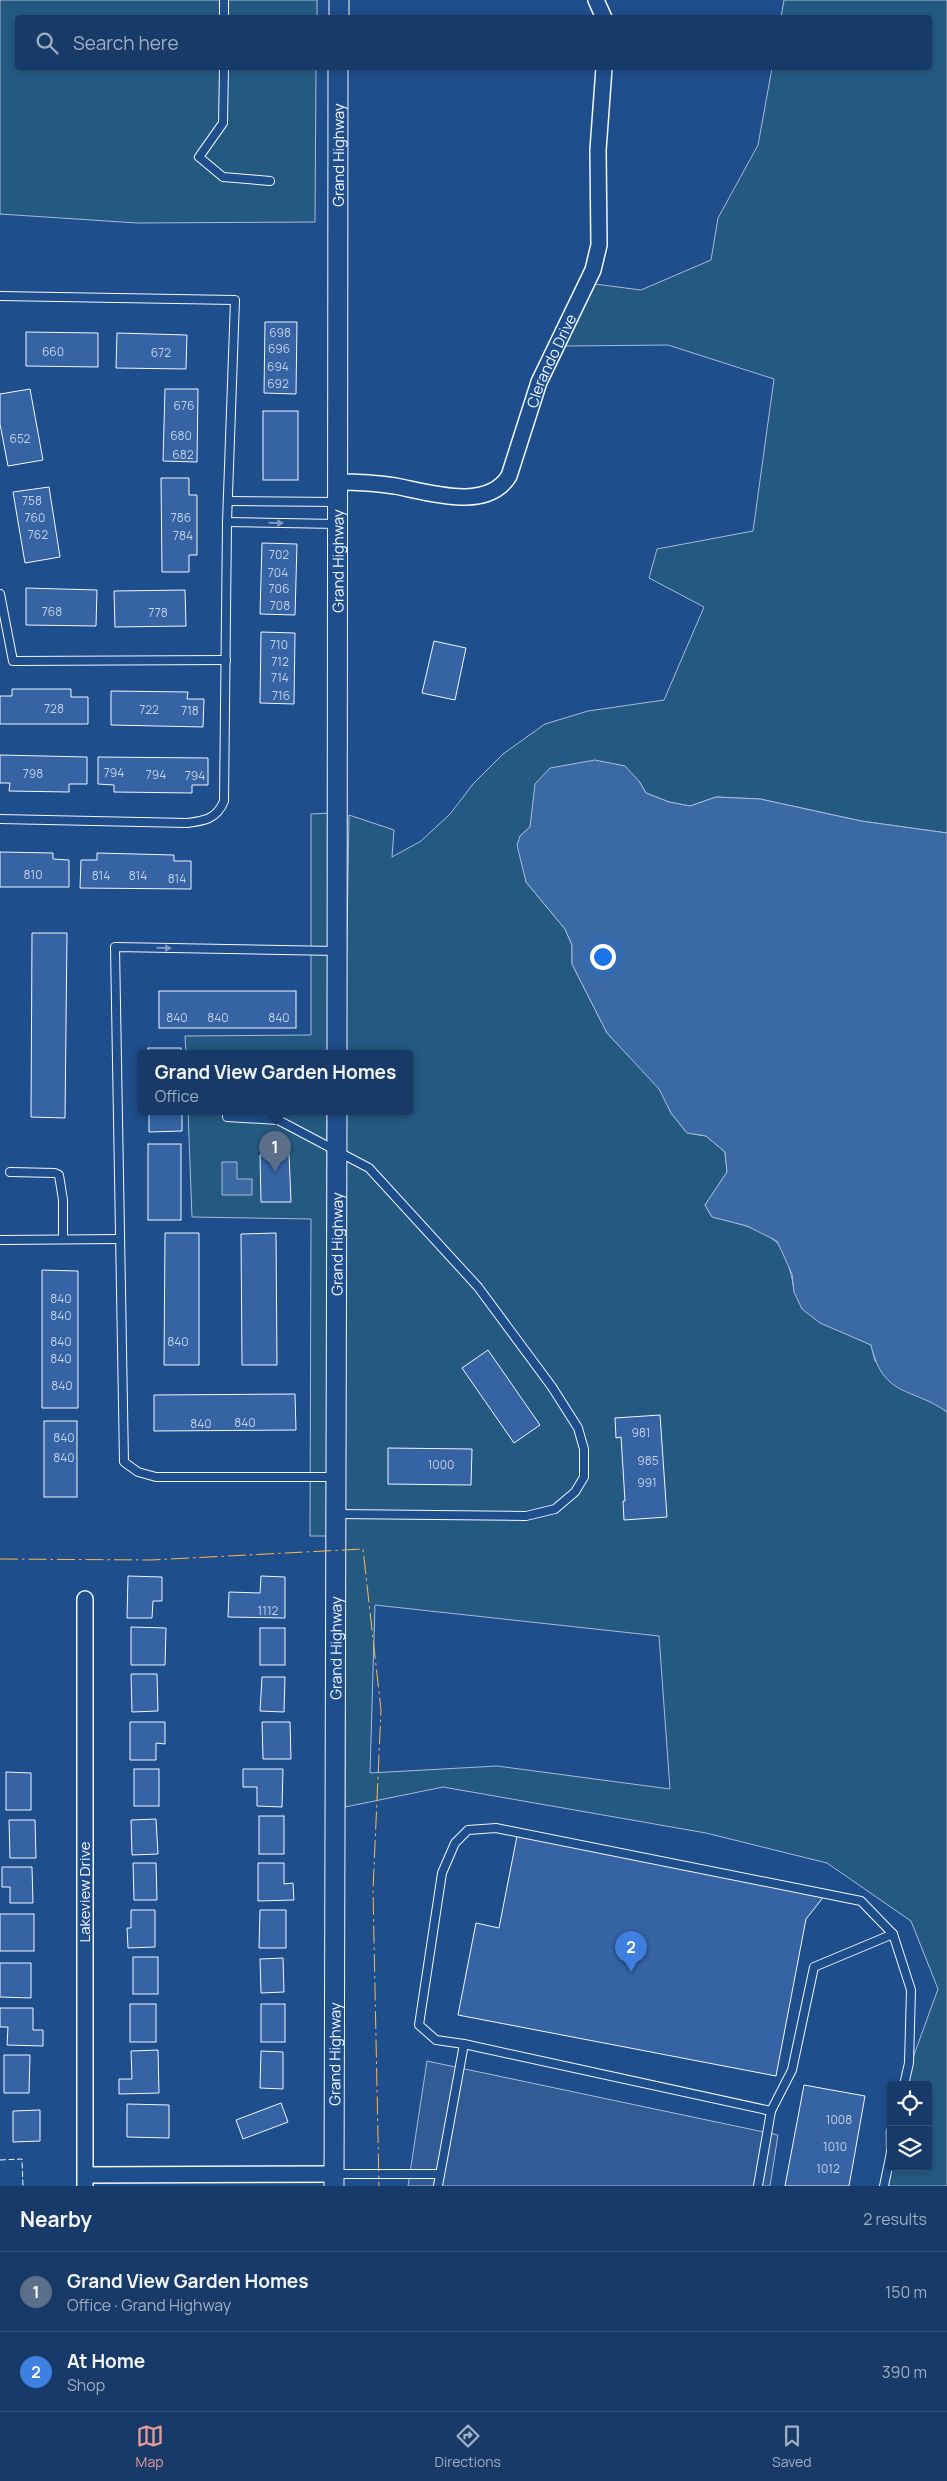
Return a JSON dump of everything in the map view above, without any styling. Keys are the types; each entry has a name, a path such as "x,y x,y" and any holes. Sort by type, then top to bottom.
{"street":[{"path":"338,15 339,0"},
{"path":"596,0 603,15"},
{"name":"Grand Highway","path":"337,1050 338,70"},
{"name":"Clerando Drive","path":"338,482 360,482 397,487 435,496 455,497 497,490 507,480 539,382 592,270 599,246 598,150 604,70"},
{"name":"Grand Highway","path":"334,2180 337,1115"},
{"name":"Lakeview Drive","path":"85,1599 85,2181"},
{"path":"85,2181 334,2180"}],"lane":[{"path":"224,0 224,15"},
{"path":"224,70 224,123 198,156 223,177 270,181"},
{"path":"0,296 234,300 227,522 224,802 220,811 209,820 187,823 0,819"},
{"path":"228,501 338,502"},
{"path":"227,522 338,524"},
{"path":"0,594 13,661 226,660"},
{"path":"336,1477 156,1477 138,1472 124,1462 115,948 337,951"},
{"path":"227,1115 227,1117 278,1120 369,1168 478,1287 562,1403 578,1428 584,1449 584,1477 575,1492 555,1509 526,1516 336,1514"},
{"path":"276,1115 278,1120"},
{"path":"10,1172 55,1173 59,1175 63,1200 63,1240"},
{"path":"0,1240 120,1239"},
{"path":"771,2110 464,2044 436,2040 419,2025 442,1873 455,1843 468,1830 496,1828 861,1901 893,1934 911,1990 908,2063 905,2081"},
{"path":"758,2186 771,2110 792,2070 814,1967 893,1934"},
{"path":"438,2186 464,2044"},
{"path":"884,2186 887,2171"},
{"path":"334,2180 440,2174"}],"shaded area":[{"path":"0,0 317,0 317,15 15,15 15,70 316,70 315,222 137,223 0,214"},
{"path":"784,0 947,0 947,833 861,821 760,799 716,797 690,806 669,802 646,793 639,781 533,808 530,827 520,836 526,882 565,929 572,945 572,964 607,1033 660,1089 671,1113 687,1133 706,1136 725,1152 727,1172 705,1205 712,1217 737,1223 761,1232 775,1241 786,1257 794,1292 847,1334 871,1345 875,1361 947,1412 947,2186 887,2186 886,2131 887,2129 887,2171 932,2171 932,2081 904,2081 938,1989 911,1921 827,1863 706,1833 443,1787 345,1807 344,1115 413,1115 413,1050 345,1050 349,815 394,830 392,857 421,841 450,814 473,784 503,754 545,724 588,711 664,700 704,607 649,578 657,549 753,531 774,379 668,345 566,346 579,282 641,290 711,260 718,218 758,145 772,70 932,70 932,15 781,15","holes":["375,1605 659,1636 670,1789 497,1766 370,1773"]},
{"path":"595,760 625,766 639,781 646,793 669,802 690,806 716,797 760,799 861,821 947,833 947,1412 891,1383 876,1362 871,1345 820,1323 802,1309 794,1292 792,1274 777,1241 747,1226 712,1217 705,1205 727,1172 725,1152 706,1136 687,1133 671,1113 659,1089 607,1033 572,964 572,945 565,929 526,882 517,845 520,836 530,827 535,784 550,768"},
{"path":"331,813 328,1050 186,1050 185,1036 311,1035 311,814"},
{"path":"188,1115 327,1115 327,1536 310,1536 311,1219 192,1217"},
{"path":"222,1162 237,1162 237,1179 252,1179 252,1195 222,1195"},
{"path":"427,2061 778,2135 770,2186 408,2186"}],"building":[{"path":"265,322 297,322 296,394 264,393"},
{"path":"26,332 98,333 98,367 26,366"},
{"path":"117,333 187,335 186,369 116,368"},
{"path":"30,389 43,460 8,466 0,424 0,394"},
{"path":"165,389 198,389 197,462 163,461"},
{"path":"263,411 298,411 298,480 263,480"},
{"path":"161,478 189,478 189,495 197,495 197,555 189,555 189,572 162,572"},
{"path":"49,487 60,557 25,563 13,492"},
{"path":"262,543 297,544 295,615 260,614"},
{"path":"26,588 97,590 96,626 26,625"},
{"path":"185,590 186,626 115,627 114,591"},
{"path":"261,632 295,633 294,704 260,703"},
{"path":"434,641 466,648 455,700 422,693"},
{"path":"12,689 71,689 71,697 88,697 88,724 0,724 0,696 12,696"},
{"path":"111,691 188,692 187,699 204,699 203,727 111,725"},
{"path":"0,755 87,757 87,784 69,784 69,792 9,791 10,783 0,783"},
{"path":"98,757 208,758 208,785 192,785 192,793 114,792 114,785 98,784"},
{"path":"0,852 53,853 53,859 69,860 69,887 0,887"},
{"path":"97,853 174,855 174,861 191,861 191,889 80,888 81,860 97,860"},
{"path":"32,933 67,933 65,1118 31,1117"},
{"path":"159,991 296,991 296,1028 159,1028"},
{"path":"148,1048 181,1048 181,1050 148,1050"},
{"path":"149,1115 182,1115 182,1131 149,1132"},
{"path":"148,1144 181,1144 181,1220 148,1220"},
{"path":"289,1154 291,1202 261,1202 260,1155"},
{"path":"165,1233 199,1233 199,1365 164,1365"},
{"path":"276,1233 277,1365 242,1365 241,1234"},
{"path":"42,1270 78,1271 78,1408 42,1408"},
{"path":"488,1350 540,1425 514,1443 462,1368"},
{"path":"295,1394 296,1430 154,1431 154,1395"},
{"path":"660,1415 667,1517 624,1520 623,1501 625,1501 621,1437 616,1438 615,1418"},
{"path":"44,1421 77,1421 77,1497 44,1497"},
{"path":"388,1448 472,1449 471,1485 388,1484"},
{"path":"128,1576 162,1577 162,1601 153,1601 152,1618 127,1618"},
{"path":"261,1576 285,1577 285,1618 228,1617 229,1592 260,1593"},
{"path":"131,1627 166,1628 165,1665 131,1665"},
{"path":"260,1628 285,1628 285,1665 260,1665"},
{"path":"131,1674 157,1674 158,1711 132,1712"},
{"path":"262,1677 285,1677 284,1712 260,1711"},
{"path":"130,1722 165,1722 165,1744 156,1743 156,1760 130,1760"},
{"path":"262,1722 290,1722 291,1759 263,1759"},
{"path":"134,1769 159,1769 159,1806 134,1806"},
{"path":"243,1769 283,1769 282,1807 257,1806 257,1787 243,1787"},
{"path":"6,1772 31,1773 31,1810 6,1810"},
{"path":"259,1816 284,1816 284,1854 259,1854"},
{"path":"156,1819 158,1854 132,1855 131,1820"},
{"path":"9,1820 35,1820 36,1858 10,1858"},
{"path":"517,1836 825,1895 806,1919 776,2076 458,2015 476,1923 499,1928"},
{"path":"133,1863 156,1863 157,1900 134,1900"},
{"path":"258,1863 284,1863 284,1884 293,1883 294,1900 258,1901"},
{"path":"2,1867 32,1867 33,1903 10,1903 10,1887 2,1887"},
{"path":"131,1910 155,1910 155,1947 128,1948 127,1928 131,1928"},
{"path":"260,1910 286,1910 286,1948 259,1948"},
{"path":"0,1914 34,1914 34,1951 0,1951"},
{"path":"133,1957 158,1957 158,1994 133,1994"},
{"path":"283,1958 284,1992 261,1993 260,1959"},
{"path":"0,1963 31,1963 31,1998 0,1997"},
{"path":"130,2004 156,2004 156,2042 130,2042"},
{"path":"261,2004 285,2004 285,2042 261,2042"},
{"path":"0,2008 33,2008 33,2030 43,2030 43,2046 7,2045 8,2027 0,2027"},
{"path":"158,2050 159,2093 119,2094 119,2079 132,2079 131,2051"},
{"path":"261,2051 283,2052 283,2089 260,2088"},
{"path":"4,2055 30,2055 29,2093 4,2093"},
{"path":"804,2085 865,2096 849,2186 785,2186"},
{"path":"281,2103 288,2122 243,2139 236,2120"},
{"path":"127,2104 169,2105 169,2138 127,2137"},
{"path":"40,2110 40,2141 13,2142 13,2111"}],"fence":[{"path":"0,2160 22,2159 23,2186"}],"power":[{"path":"0,1559 151,1560 363,1549 381,1710 373,1890 379,2186"}],"place":[{"name":"Grand View Garden Homes","path":"275,1172"},
{"name":"At Home","path":"631,1972"}]}
